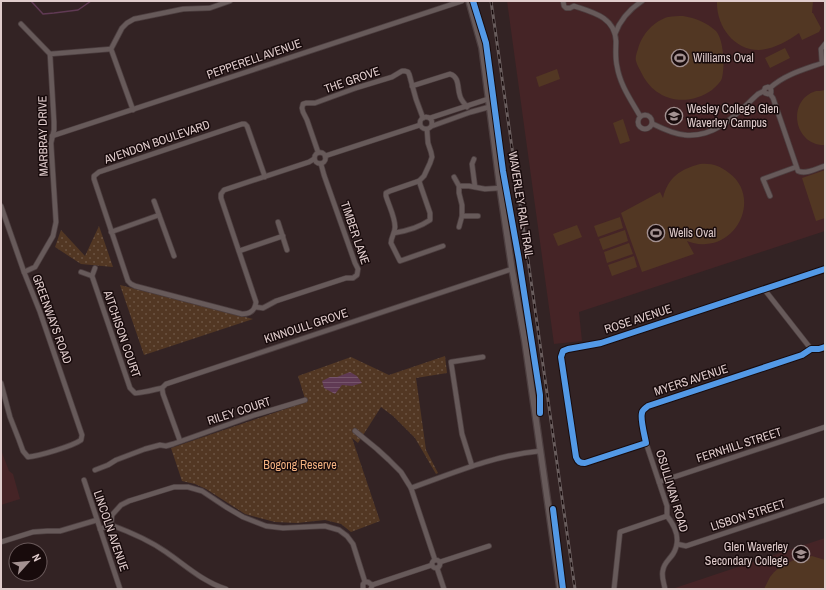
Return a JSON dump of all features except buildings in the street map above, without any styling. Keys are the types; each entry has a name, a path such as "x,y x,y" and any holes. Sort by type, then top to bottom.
{"street":[{"path":"133,110 111,49 126,23 134,19 184,9 210,8 230,1"},
{"name":"PEPPERELL AVENUE","path":"52,136 462,1"},
{"path":"469,1 482,48 500,188 525,342 560,589"},
{"path":"563,1 566,8 570,8 574,4 600,16 609,23 615,34"},
{"path":"642,1 626,14 619,25 615,34 615,58 620,77 640,116 638,121 640,128 647,129 653,124"},
{"path":"20,24 50,54 111,49"},
{"path":"640,116 647,115 652,119 653,124 666,130 684,135 707,133 729,121 758,94 764,91 766,87 770,88 776,82 824,63 821,49 825,44"},
{"name":"MARBRAY DRIVE","path":"24,272 35,267 53,236 56,222 51,143 54,122 50,54"},
{"name":"THE GROVE","path":"318,152 303,112 303,104 315,103 392,77 402,71 408,72 423,118"},
{"path":"412,86 450,74 453,75 456,77 459,94 467,107"},
{"path":"770,88 770,94 773,98 798,171 802,173 825,166"},
{"path":"764,91 766,94 770,94"},
{"path":"420,125 420,120 425,117 430,118 488,99"},
{"path":"427,130 432,126 490,107"},
{"path":"430,118 432,126"},
{"name":"AVENDON BOULEVARD","path":"255,307 250,312 242,314 130,284 111,232 94,176 99,172 245,124 247,126 264,177"},
{"path":"420,125 423,129 427,130"},
{"path":"325,156 420,125"},
{"path":"427,130 428,143 432,157 424,176 419,181 386,193 395,229 391,240 400,261 443,246"},
{"path":"255,307 256,302 221,198 221,194 224,190 309,162 314,159 318,152 325,156"},
{"path":"314,159 321,164 325,160 325,156"},
{"path":"474,159 472,164 475,187"},
{"name":"TIMBER LANE","path":"255,307 263,308 276,301 346,278 353,278 357,275 358,269 354,263 321,164"},
{"path":"770,196 763,179 796,167"},
{"path":"454,177 459,186 462,205 462,216 459,227"},
{"path":"394,233 425,224 430,220 430,214 419,181"},
{"path":"459,186 485,189 500,188"},
{"path":"154,201 174,256"},
{"name":"GREENWAYS ROAD","path":"1,206 24,272 43,319 82,435 81,440 66,447 34,457 28,457 23,452 10,418 1,383"},
{"path":"111,232 159,215"},
{"path":"462,216 478,216"},
{"path":"278,222 287,250"},
{"path":"239,251 283,236"},
{"path":"81,272 92,276 95,268"},
{"name":"KINNOULL GROVE","path":"162,388 166,384 512,269"},
{"name":"ROSE AVENUE","path":"646,443 585,463 578,461 576,457 561,357 563,351 600,343 825,269"},
{"name":"AITCHISON COURT","path":"92,276 130,388 135,393 139,393 162,388"},
{"path":"764,289 811,349"},
{"name":"MYERS AVENUE","path":"646,443 642,413 648,406 802,355 811,349 825,347"},
{"path":"472,466 462,434 452,362 483,357"},
{"path":"162,388 180,442"},
{"name":"RILEY COURT","path":"95,470 145,449 180,442 255,415 305,400"},
{"name":"FERNHILL STREET","path":"659,482 825,427"},
{"path":"355,431 377,448 401,472 411,488 433,562 433,567 437,568 444,589"},
{"name":"OSULLIVAN ROAD","path":"646,443 667,506 667,516 673,523 677,536 675,550 663,568 663,578 666,589"},
{"path":"411,488 472,466 503,457 540,451"},
{"name":"LINCOLN AVENUE","path":"84,480 120,589"},
{"path":"111,525 112,515 121,505 125,503 142,496 174,487 188,487 202,491 242,517 266,526 283,528 324,526 339,530 347,536 353,544 365,582"},
{"name":"LISBON STREET","path":"677,544 686,546 825,500"},
{"path":"614,589 620,532 667,516"},
{"path":"1,542 33,532 60,531 97,520"},
{"path":"100,529 111,525 144,538 201,577 226,589"},
{"path":"365,582 370,582 372,587 438,560 440,562 489,546"},
{"path":"437,568 440,565 440,562"},
{"path":"361,589 365,582"}],"shaded area":[{"name":"Wesley College Glen Waverley Campus","path":"507,1 825,1 825,231 579,312 582,341 554,344"},
{"path":"350,372 357,376 362,383 352,386 342,385 335,394 324,388 322,381 330,377 337,377"},
{"path":"1,450 9,471 13,474 20,499 1,505"},
{"name":"Glen Waverley Secondary College","path":"825,538 825,589 672,589"}],"green space":[{"path":"717,1 813,1 812,13 821,28 819,32 802,40 799,33 785,42 770,48 759,50 750,49 741,46 734,41 723,27 719,19"},
{"name":"Williams Oval","path":"683,16 701,21 716,31 721,41 724,61 721,80 712,90 693,99 683,100 673,99 655,91 642,74 636,58 642,38 653,25 668,17"},
{"path":"785,48 790,58 770,68 765,58"},
{"path":"557,69 560,79 539,87 536,77"},
{"path":"825,90 825,145 814,143 806,138 801,131 797,112 800,103 807,96 816,91"},
{"path":"623,119 630,141 620,144 613,123"},
{"path":"700,164 708,164 722,168 738,182 743,193 744,205 742,216 737,226 729,235 718,241 701,244 687,241 694,254 642,272 621,213 660,192 663,198 668,185 676,175 687,168"},
{"path":"825,170 825,218 816,221 802,178"},
{"path":"620,217 623,228 598,237 594,226"},
{"path":"577,225 582,237 558,246 553,234"},
{"path":"99,226 113,267 81,264 55,247 61,230 85,256"},
{"path":"625,230 628,241 603,250 599,239"},
{"path":"629,243 633,254 607,263 604,252"},
{"path":"634,256 637,267 612,276 608,265"},
{"path":"120,285 253,319 144,355"},
{"name":"Bogong Reserve","path":"445,356 447,373 416,378 426,450 438,473 436,474 415,438 393,416 381,407 358,443 352,438 380,521 351,532 341,524 325,520 297,523 275,522 245,514 206,489 195,484 182,481 171,448 306,402 298,376 351,357 389,375"},
{"path":"812,556 825,560 825,589 764,589 770,577 778,568 788,562"}],"waterway":[{"path":"31,1 43,14 78,10 91,1"}],"railway":[{"path":"491,1 575,589"}],"cycle path":[{"name":"WAVERLEY RAIL TRAIL","path":"473,1 486,43 503,171 519,260 540,395 540,413"},
{"path":"825,269 601,343 563,351 561,357 576,457 579,462 585,463 646,443 642,416 643,411 648,406 802,355 811,349 825,347"},
{"path":"553,509 563,589"}],"place":[{"name":"Williams Oval","path":"680,58"},
{"name":"Wesley College Glen Waverley Campus","path":"674,116"},
{"name":"Wells Oval","path":"656,233"},
{"name":"Glen Waverley Secondary College","path":"801,554"}]}
